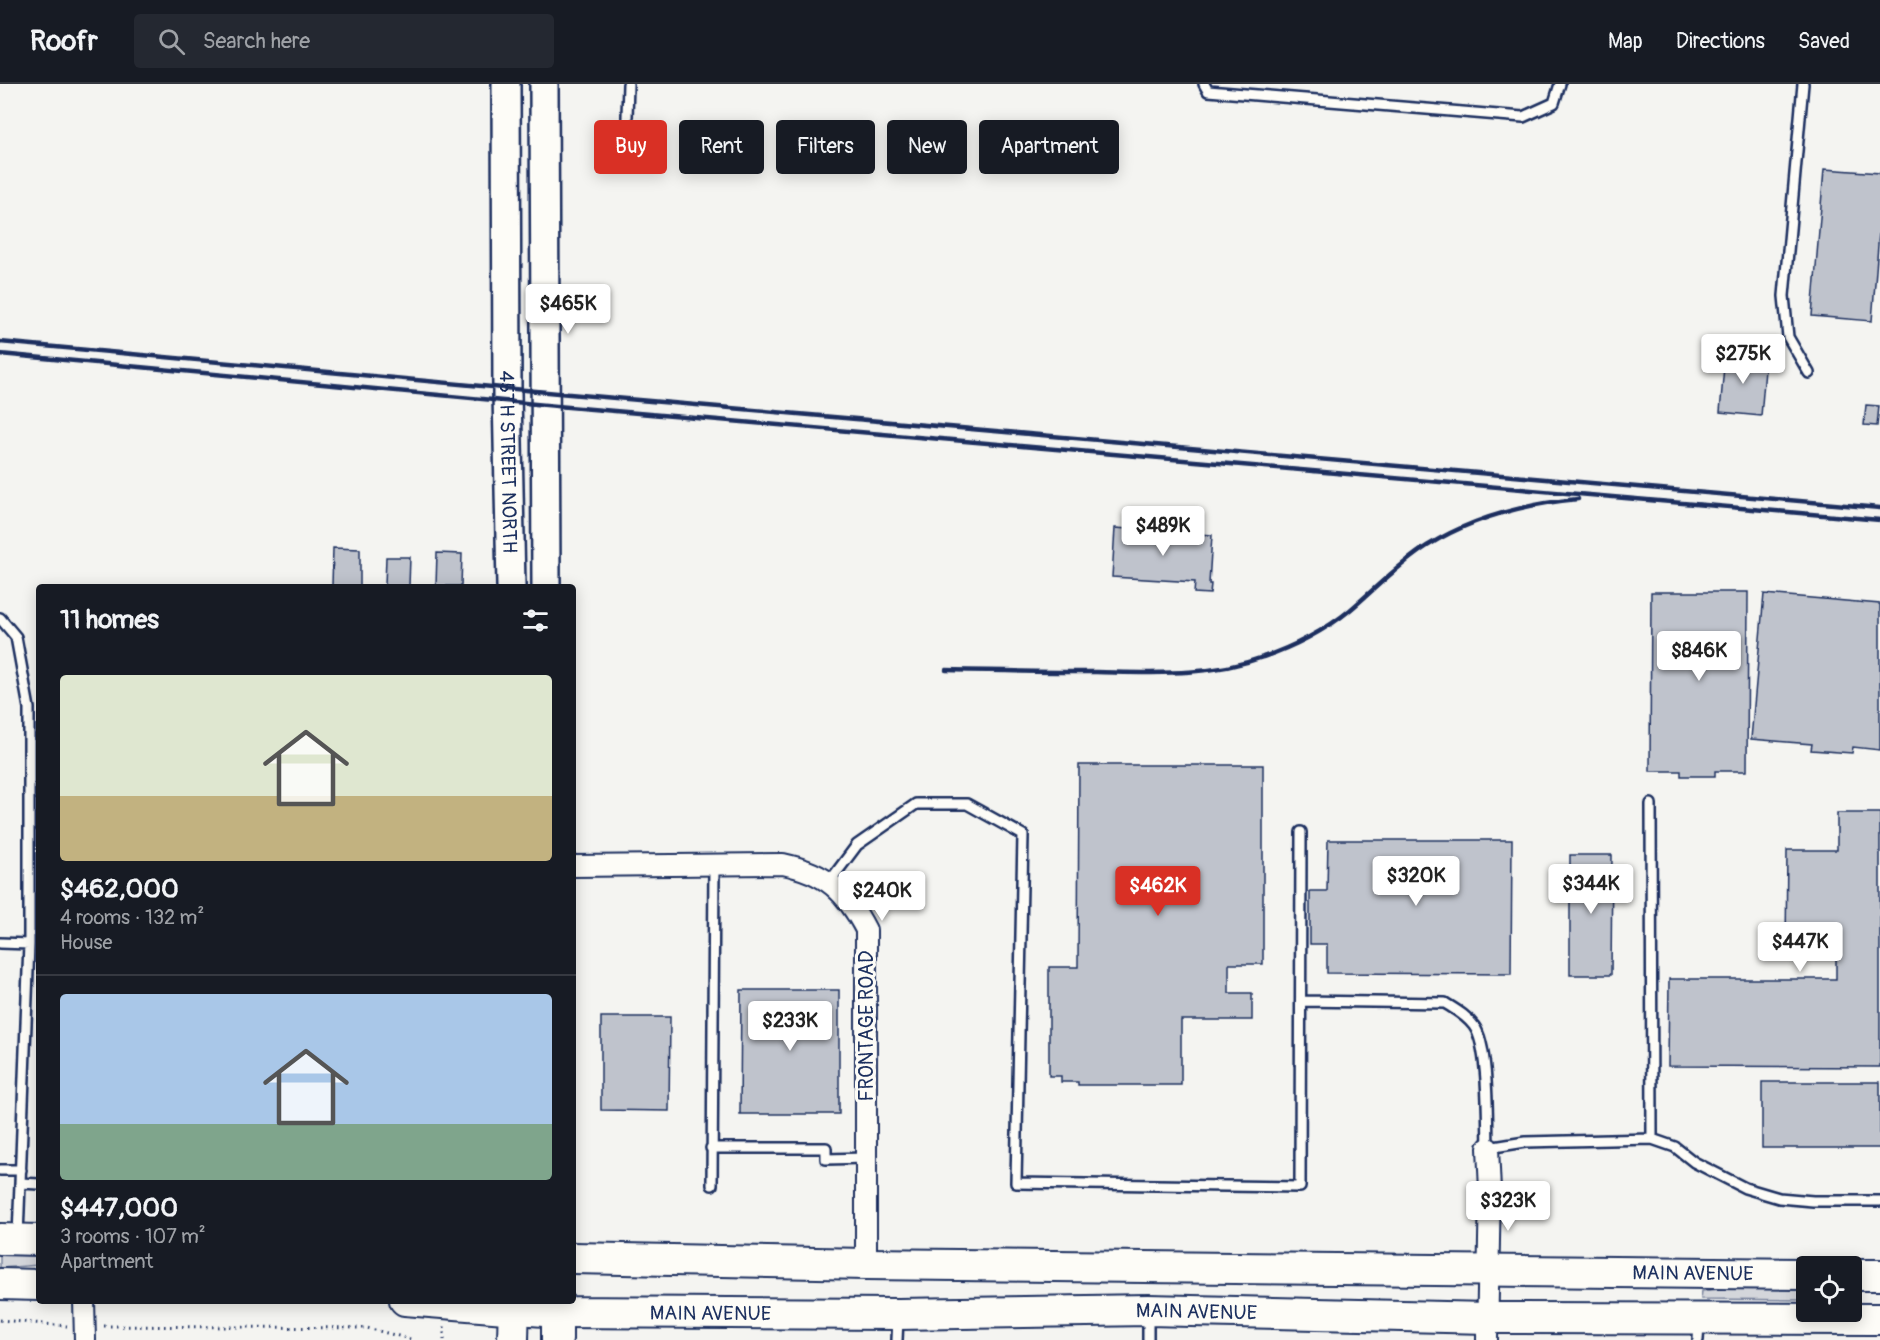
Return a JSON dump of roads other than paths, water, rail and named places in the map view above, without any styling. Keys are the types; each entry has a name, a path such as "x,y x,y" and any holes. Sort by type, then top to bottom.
{"main road":[{"name":"45TH STREET NORTH","path":"506,84 507,382 511,584"},
{"name":"45TH STREET NORTH","path":"544,84 546,584"},
{"name":"MAIN AVENUE","path":"576,1258 866,1264 1796,1274"},
{"path":"1862,1275 1880,1275"},
{"path":"0,1284 36,1285"},
{"name":"MAIN AVENUE","path":"514,1304 557,1317 897,1327 1148,1310 1488,1329 1699,1329 1880,1319"},
{"path":"513,1340 514,1304"}],"street":[{"name":"FRONTAGE ROAD","path":"576,866 783,864 804,868 830,881 853,906 866,930 866,1264"},
{"path":"1488,1148 1488,1329"},
{"path":"78,1333 83,1304"}],"lane":[{"path":"627,117 628,84"},
{"path":"1204,84 1209,91 1523,117 1554,103 1560,84"},
{"path":"1803,84 1784,296 1788,337 1809,373"},
{"path":"0,618 16,637 29,708 29,944 19,1239"},
{"path":"830,881 857,845 916,804 967,804 1023,835 1016,1183 1300,1187 1301,832"},
{"path":"1651,804 1652,1139"},
{"path":"712,1185 714,864"},
{"path":"0,944 29,944"},
{"path":"1301,1001 1444,1003 1462,1013 1476,1027 1482,1046 1488,1148 1525,1142 1652,1139 1675,1147 1694,1162 1745,1188 1779,1198 1813,1201 1880,1201"},
{"path":"711,1148 826,1148 826,1159 866,1158"},
{"path":"0,1170 21,1170"},
{"path":"20,1183 36,1184"},
{"path":"1148,1310 1148,1340"}],"railway":[{"path":"0,342 1880,508"},
{"path":"0,354 557,406 1880,520"},
{"path":"946,670 1159,673 1201,671 1243,663 1286,648 1330,624 1350,610 1407,560 1462,527 1519,508 1578,499"}]}
